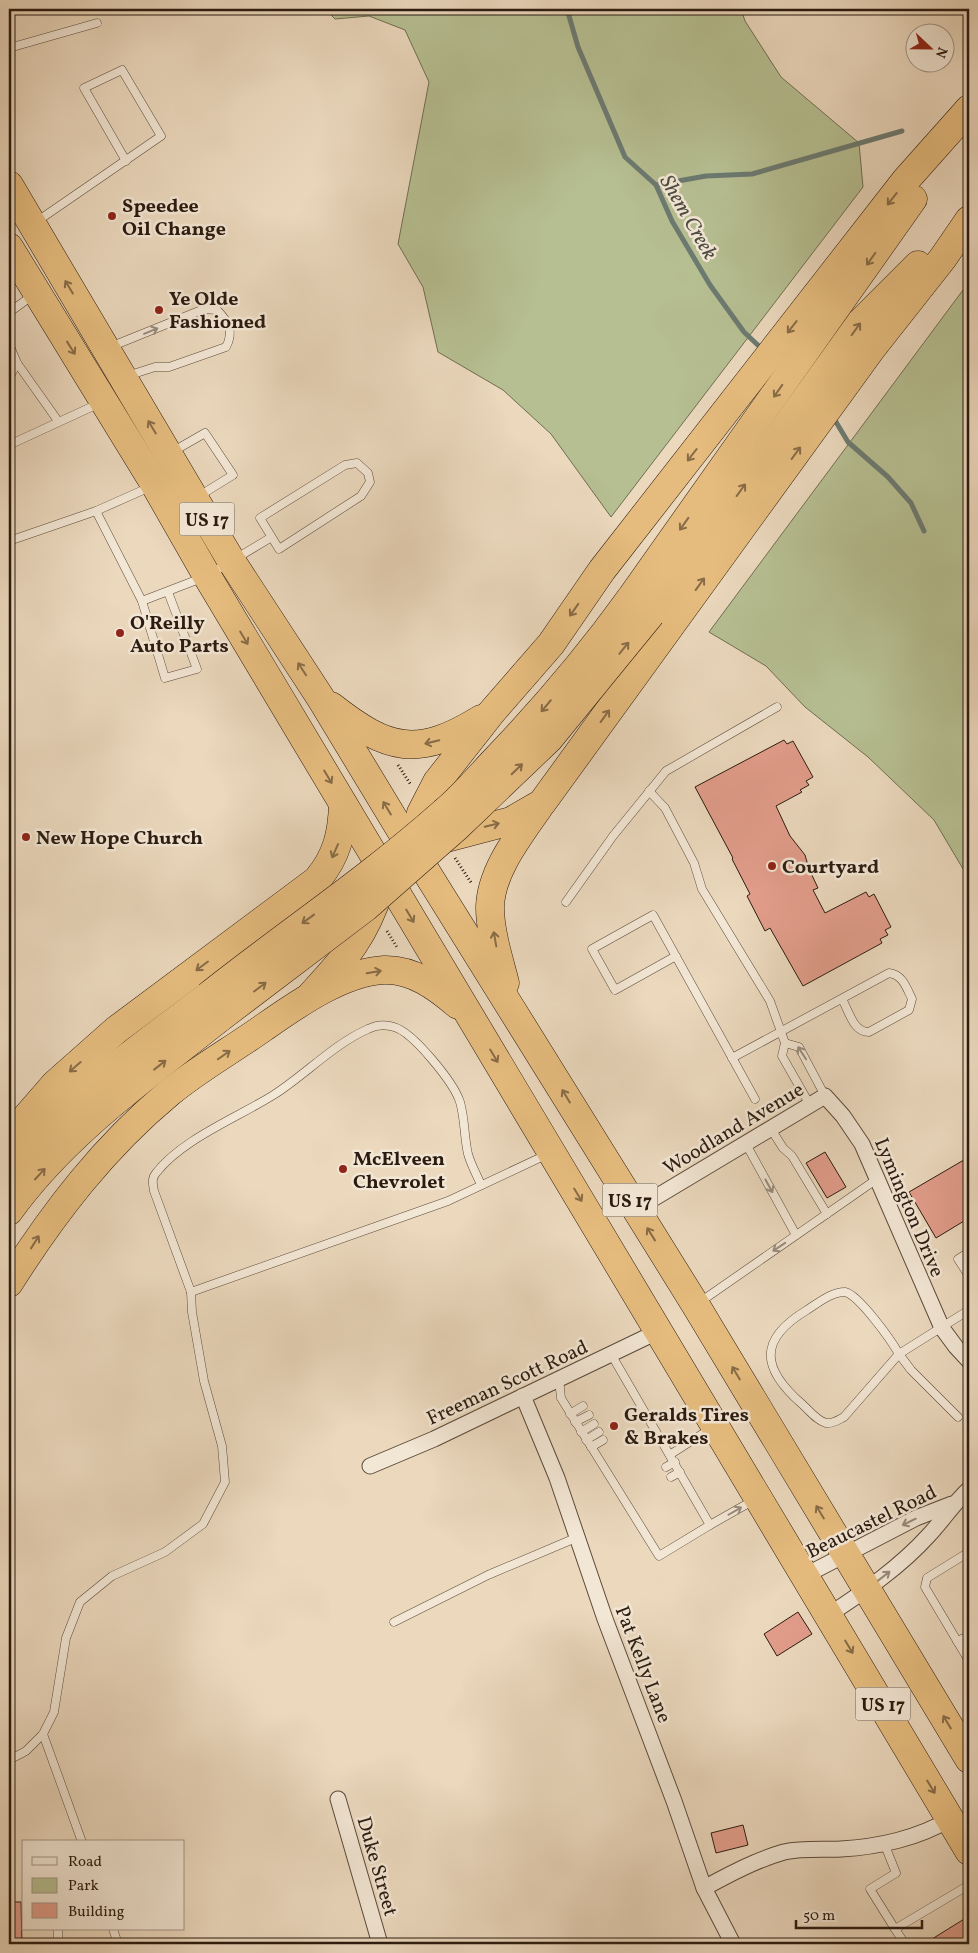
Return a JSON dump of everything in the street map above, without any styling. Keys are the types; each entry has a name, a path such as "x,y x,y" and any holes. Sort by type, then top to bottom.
{"highway":[{"path":"412,849 428,796 491,713 551,644 602,570 905,181 969,109"},
{"path":"641,607 969,118"},
{"name":"US 17","path":"9,185 122,378 166,473 207,576 830,1614 969,1851"},
{"path":"9,1211 20,1196 86,1126 215,1006 270,946 351,887 444,812 529,725 594,649 641,607 861,322 969,215"},
{"path":"510,1004 496,945 490,908 491,894 498,875 512,848 542,803 872,348 943,258 969,220"},
{"name":"US 17","path":"9,247 103,401 166,473 194,498 232,562 320,697 412,849 695,1304 969,1759"},
{"path":"320,697 349,720 374,735 395,744 412,746 434,742 459,733 491,713"},
{"path":"312,994 346,956 363,933 385,874 412,849 457,833 511,820 542,803"},
{"path":"9,1137 55,1084 116,1030 317,880 336,851 342,831 343,804"},
{"path":"298,896 327,886 385,874"},
{"path":"9,1283 43,1229 77,1185 102,1156 145,1114 171,1092 312,994 363,973 385,970 394,971 419,978 439,989 469,1014"},
{"path":"9,1173 30,1145 68,1108 116,1067 215,1006"}],"street":[{"name":"Woodland Avenue","path":"636,1209 826,1096"},
{"name":"Lymington Drive","path":"826,1096 843,1116 862,1144 942,1328 969,1361"},
{"name":"Freeman Scott Road","path":"370,1466 523,1396 660,1330"},
{"name":"Pat Kelly Lane","path":"523,1396 554,1469 605,1619 674,1801 704,1888 733,1944"},
{"name":"Beaucastel Road","path":"830,1614 889,1573 929,1535 954,1503 969,1489"},
{"name":"Beaucastel Road","path":"806,1574 916,1518 954,1503"},
{"name":"Duke Street","path":"338,1800 380,1944"},
{"path":"704,1888 742,1868 785,1852 842,1849 884,1843 931,1830 950,1818"}],"lane":[{"path":"9,48 97,23"},
{"path":"32,225 126,161 161,136 122,70 84,88 126,161"},
{"path":"9,318 11,312 37,293"},
{"path":"105,349 204,310 217,310 228,322 231,338 226,347 169,367 155,367 122,378"},
{"path":"9,344 17,363 58,421"},
{"path":"9,378 17,363"},
{"path":"9,445 103,401"},
{"path":"9,542 96,511 166,473 205,432 233,475 194,498"},
{"path":"357,462 364,468 370,482 361,496 279,549 270,538 260,518 344,465 357,462"},
{"path":"96,511 142,601 166,678 198,669 168,592"},
{"path":"142,601 207,576 270,538"},
{"path":"566,902 613,836 666,771 777,707"},
{"path":"649,791 665,808 694,863 702,889 770,1001 786,1043 782,1056 810,1105"},
{"path":"676,956 615,990 592,949 653,915 676,956 755,1099"},
{"path":"732,1058 889,973 897,974 901,978 912,999 909,1010 869,1032 863,1032 857,1028 842,999"},
{"path":"9,1760 26,1751 44,1734 54,1712 66,1638 80,1602 112,1576 165,1552 203,1524 225,1482 222,1446 204,1381 192,1312 191,1292 154,1191 152,1181 155,1174 194,1141 255,1107 369,1028 380,1025 393,1026 405,1032 432,1060 459,1100 468,1156 481,1185"},
{"path":"786,1043 799,1047 826,1096"},
{"path":"771,1128 783,1148 792,1156 827,1214"},
{"path":"746,1144 796,1235"},
{"path":"191,1292 448,1201 552,1152"},
{"path":"695,1304 877,1180"},
{"path":"969,1252 958,1259 969,1276"},
{"path":"958,1417 911,1370 899,1354 890,1337 853,1296 844,1292 835,1293 798,1316 776,1338 770,1357 774,1372 792,1396 821,1421 835,1422 844,1417 899,1354 969,1310"},
{"path":"611,1354 671,1454 710,1525"},
{"path":"559,1379 561,1398 570,1414 659,1556 759,1497"},
{"path":"618,1384 626,1380"},
{"path":"624,1395 632,1390"},
{"path":"628,1403 637,1398"},
{"path":"570,1414 583,1406"},
{"path":"634,1411 642,1406"},
{"path":"638,1419 646,1414"},
{"path":"575,1422 589,1415"},
{"path":"581,1432 594,1424"},
{"path":"671,1454 716,1426"},
{"path":"586,1440 599,1432"},
{"path":"591,1447 603,1440"},
{"path":"666,1468 675,1462"},
{"path":"671,1477 680,1472"},
{"path":"622,1497 629,1491"},
{"path":"627,1506 635,1501"},
{"path":"394,1622 488,1575 578,1538"},
{"path":"969,1552 927,1578 925,1587 969,1661"},
{"path":"957,1641 969,1636"},
{"path":"44,1734 81,1840"},
{"path":"884,1843 896,1873 870,1889 905,1944"},
{"path":"895,1929 969,1885"},
{"path":"58,1930 58,1944"},
{"path":"113,1930 118,1944"}],"path":[{"path":"393,757 414,789"},
{"path":"452,853 472,885"},
{"path":"386,929 399,950"}],"green space":[{"path":"325,9 741,9 745,21 781,77 859,143 863,187 611,517 551,434 503,390 438,352 423,287 398,244 429,82 405,30 369,16 335,19"},
{"path":"963,290 969,298 969,879 934,820 868,757 805,707 766,666 709,632"}],"building":[{"name":"Courtyard","path":"784,740 787,744 793,741 813,777 806,781 809,785 800,790 802,792 776,806 790,836 805,855 818,888 813,890 825,913 866,892 869,897 874,894 891,927 885,930 888,935 880,939 882,943 803,986 770,928 765,931 747,896 750,894 733,858 695,787"},
{"path":"825,1152 846,1187 827,1198 806,1163"},
{"path":"969,1157 969,1218 936,1238 909,1192"},
{"path":"798,1612 812,1634 777,1656 764,1634"},
{"path":"743,1825 748,1845 716,1853 711,1833"},
{"path":"9,1902 21,1902 22,1944 9,1944"},
{"path":"969,1916 969,1944 924,1944"}],"waterway":[{"name":"Shem Creek","path":"567,9 578,47 625,157 656,185 672,221 710,285 744,332 763,350"},
{"path":"656,185 706,176 752,174 902,131"},
{"name":"Shem Creek","path":"833,417 848,442 888,477 911,503 924,531"}],"place":[{"name":"Speedee Oil Change","path":"112,216"},
{"name":"Ye Olde Fashioned","path":"159,310"},
{"name":"O'Reilly Auto Parts","path":"120,633"},
{"name":"New Hope Church","path":"26,837"},
{"name":"Courtyard","path":"772,866"},
{"name":"McElveen Chevrolet","path":"343,1169"},
{"name":"Geralds Tires & Brakes","path":"614,1426"}]}
